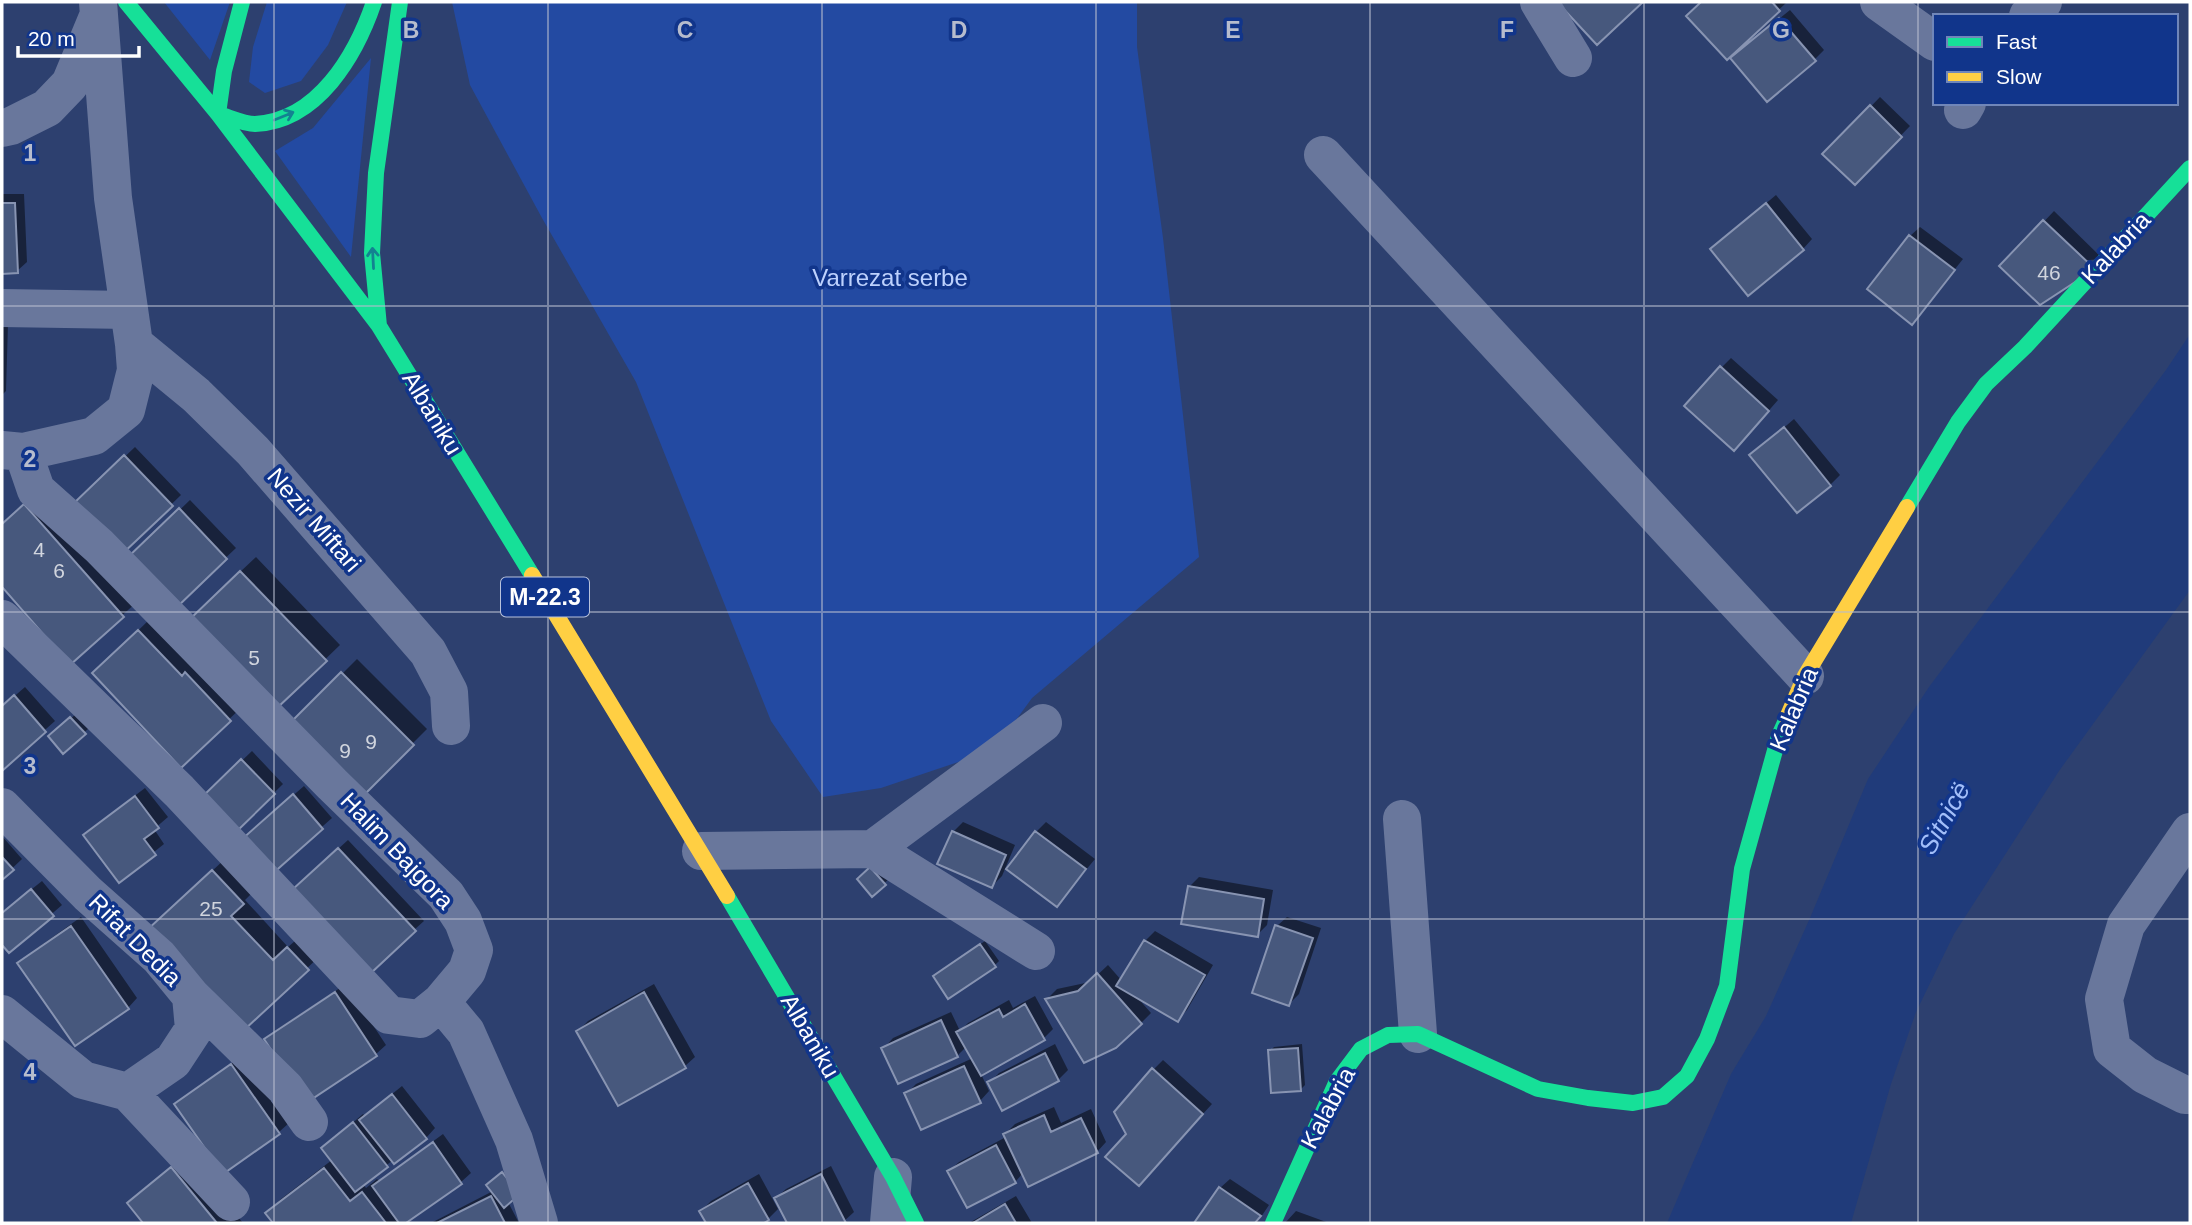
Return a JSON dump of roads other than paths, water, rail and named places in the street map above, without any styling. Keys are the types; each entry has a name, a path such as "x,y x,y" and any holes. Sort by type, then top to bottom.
{"main road":[{"path":"242,2 220,86 218,114 253,124 279,119 312,103 339,72 363,32 374,2"},
{"path":"379,326 372,253 376,173 400,2"},
{"name":"Albaniku","path":"108,6 218,114 379,326 701,851 893,1177 916,1223"},
{"name":"Kalabria","path":"1273,1223 1337,1081 1361,1049 1388,1035 1418,1034 1538,1089 1588,1098 1633,1103 1663,1097 1687,1076 1707,1039 1727,986 1742,869 1779,736 1805,676 1958,422 1979,393 2190,168"}],"street":[{"path":"1539,2 1573,58"},
{"path":"1879,2 1933,40"},
{"path":"2030,14 2043,2"},
{"path":"2,128 47,108 70,84 108,6"},
{"path":"12,451 94,436 126,410 136,370 113,198 108,6"},
{"path":"1323,155 1805,676"},
{"path":"2,308 131,327"},
{"name":"Nezir Miftari","path":"131,327 253,451 428,652 449,692 451,726"},
{"name":"Halim Bajgora","path":"12,451 37,490 99,546 331,784 446,895 463,921 474,950 467,971 466,1032"},
{"path":"2,619 179,791 389,1015 420,1019 441,1002 467,971"},
{"path":"873,849 1043,723"},
{"name":"Rifat Dedia","path":"2,807 88,894 159,957 191,996 194,1029 173,1061 128,1092"},
{"path":"1402,818 1418,1034"},
{"path":"2190,832 2126,925 2104,999 2112,1049 2145,1075 2185,1095 2190,1094"},
{"path":"701,851 873,849 1036,951"},
{"path":"191,996 285,1088 309,1122"},
{"path":"441,1002 466,1032 514,1140 539,1223"},
{"path":"2,1014 83,1080 128,1092 231,1202"},
{"path":"889,1223 893,1177"}],"water":[{"name":"Sitnicë","path":"2190,334 2190,590 2059,771 1954,934 1916,1012 1891,1084 1851,1223 1667,1223 1731,1074 1766,1016 1868,779 1929,687 2166,370"}],"park label":[{"name":"Varrezat serbe","path":"890,278"}]}
